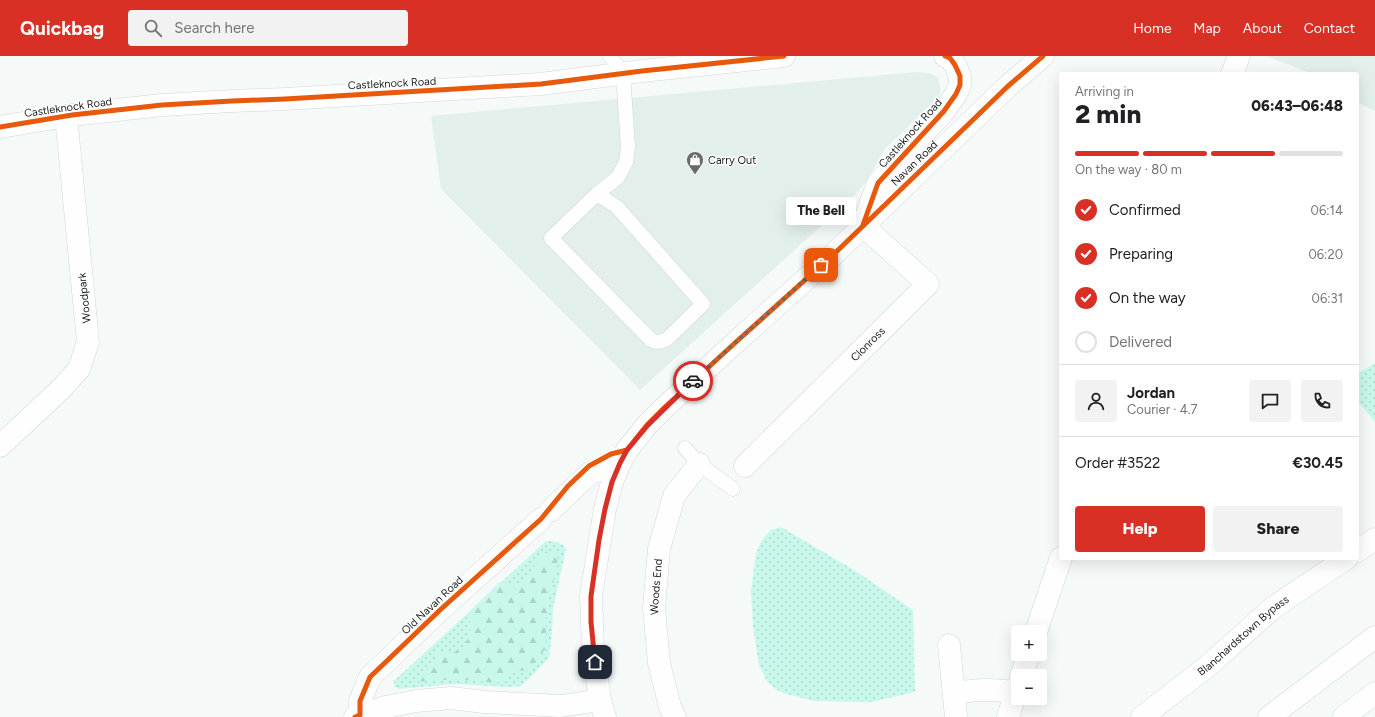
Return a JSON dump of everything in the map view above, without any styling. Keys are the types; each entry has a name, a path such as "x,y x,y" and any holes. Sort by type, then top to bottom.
{"main road":[{"name":"Castleknock Road","path":"0,127 66,116 162,105 541,84 623,73 784,56"},
{"name":"Castleknock Road","path":"863,226 878,184 944,111 956,94 960,85 960,76 950,58 945,56"},
{"name":"Navan Road","path":"602,708 593,649 591,596 605,509 612,482 627,450 665,407 834,254 1007,87 1043,56"},
{"path":"1233,72 1239,56"},
{"name":"Woodpark","path":"0,446 61,389 79,369 88,342 66,116"},
{"name":"Clonross","path":"745,466 928,284 863,226"},
{"name":"Woods End","path":"675,717 670,706 659,664 654,608 659,549 674,496 692,456"},
{"name":"Old Navan Road","path":"602,708 484,702 450,698 416,701 386,707 358,716 360,701 370,677 585,476 594,470 620,463"},
{"path":"1359,550 1375,539"},
{"path":"1038,625 1060,560"},
{"name":"Blanchardstown Bypass","path":"1142,717 1208,666 1274,607 1344,560"},
{"path":"1269,717 1375,637"},
{"path":"949,645 956,717"},
{"path":"1153,717 1208,666"},
{"path":"954,693 983,689 1002,690 1011,687"},
{"path":"1344,717 1375,692"},
{"path":"1008,717 1012,705"}],"lane":[{"path":"597,194 617,206 703,304 667,339 661,342 651,340 551,238 597,194 618,177 626,162 628,147 623,73 610,56"},
{"path":"692,456 733,489"}],"shaded area":[{"path":"1266,56 1375,56 1375,111 1359,103 1359,72 1308,72"},
{"path":"916,72 929,73 938,77 941,91 939,96 884,150 866,182 852,198 640,390 441,189 431,116"}],"green space":[{"path":"1375,363 1375,422 1359,402 1359,373"},
{"path":"781,527 857,572 913,610 915,692 872,702 814,701 783,693 774,688 767,681 759,665 753,626 751,591 756,553 762,540 771,530"},
{"path":"546,541 560,543 566,549 553,609 549,658 529,679 520,686 509,687 455,684 399,689 394,687 394,681"},
{"path":"547,551 558,553 557,568 549,598 546,619 546,648 530,670 514,671 500,682 458,679 412,682 430,667 438,652 453,653 466,645 470,630 469,612 500,582 523,584 532,571 537,560"}],"cycle path":[{"path":"0,127 72,115 162,105 541,84 642,71 784,56"},
{"path":"863,225 878,183 944,111 956,94 960,85 960,76 950,58 945,56"},
{"path":"355,717 360,715 360,701 370,677 440,610 541,519 568,486 589,466 611,454 627,450 647,425 665,407 834,254 1007,87 1043,56"}],"way so far":[{"path":"693,381 821,265"}],"place":[{"name":"Carry Out","path":"695,175"},
{"name":"The Bell","path":"821,265"}],"route":[{"path":"595,662 591,622 591,596 599,540 612,482 627,450 665,407 693,381"}]}
